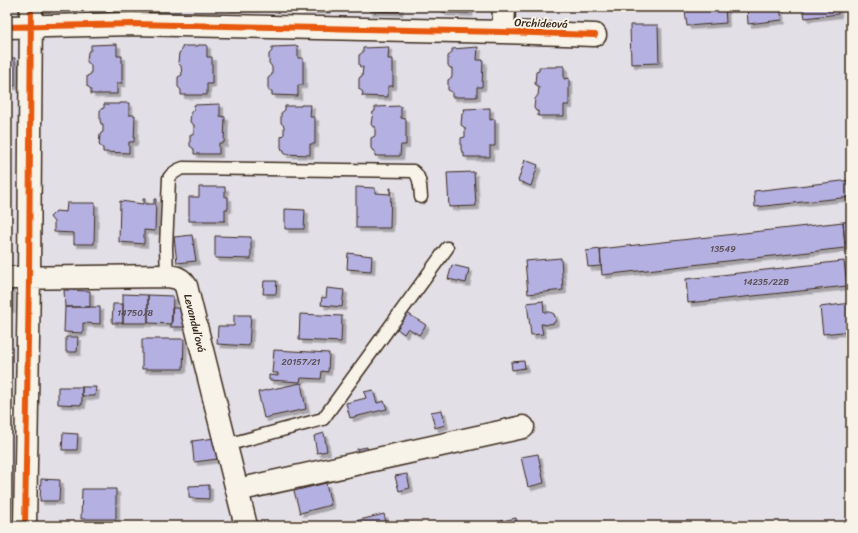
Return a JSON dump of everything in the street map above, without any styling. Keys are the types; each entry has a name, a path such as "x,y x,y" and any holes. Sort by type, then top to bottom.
{"street":[{"path":"503,32 504,7"},
{"path":"25,526 29,278 30,17"},
{"name":"Orchideová","path":"7,27 30,17 132,24 595,35"},
{"name":"Levanduľová","path":"7,278 167,276 177,277 182,280 186,286 246,526"},
{"path":"237,490 523,427"}],"lane":[{"path":"167,276 166,247 169,178 172,174 184,168 413,171 418,177 421,197"},
{"path":"226,445 323,419 447,248"}],"building":[{"path":"84,7 107,7 107,13 84,13"},
{"path":"256,7 256,8 226,8"},
{"path":"299,7 326,7 327,10 299,10"},
{"path":"369,7 400,7 399,12 369,11"},
{"path":"442,7 470,7 469,13 442,12"},
{"path":"682,7 725,7 726,23 687,26 685,11"},
{"path":"747,7 780,7 782,20 748,24"},
{"path":"803,7 838,7 838,14 805,18"},
{"path":"630,25 658,25 659,63 631,64"},
{"path":"117,44 117,56 122,56 122,83 117,83 117,94 91,94 91,89 87,86 87,76 91,74 91,65 87,62 88,52 91,50 91,45"},
{"path":"207,45 207,57 212,57 212,84 207,84 207,95 181,95 181,90 178,87 178,77 182,75 181,66 178,63 179,53 182,50 182,46"},
{"path":"298,46 298,58 303,58 303,85 298,85 298,96 272,95 272,91 269,91 268,88 268,78 272,75 272,67 269,63 269,54 272,51 272,47"},
{"path":"389,47 388,59 393,59 393,86 388,86 388,97 362,96 363,92 359,89 359,79 362,76 363,67 360,67 359,64 359,55 363,52 363,48"},
{"path":"478,47 477,60 483,60 482,87 477,87 477,97 452,97 452,92 448,90 448,80 452,77 452,68 448,65 448,56 452,53 452,49"},
{"path":"7,58 15,58 15,86 7,86"},
{"path":"564,66 564,79 569,78 569,105 564,105 564,116 538,116 538,111 534,108 539,87 535,84 536,72 539,71 539,67"},
{"path":"129,103 129,115 135,115 134,142 129,142 129,153 103,152 103,148 99,145 100,135 103,132 103,124 101,124 100,120 100,111 104,108 104,104"},
{"path":"220,104 220,116 225,117 224,143 219,143 219,154 194,154 194,149 190,146 190,136 191,134 194,134 194,125 190,122 191,112 194,109 194,105"},
{"path":"311,105 310,117 315,117 315,144 310,144 310,155 284,154 284,150 282,150 281,147 281,137 284,134 284,126 281,123 281,113 285,110 285,106"},
{"path":"401,106 401,118 406,119 406,145 401,145 400,156 375,156 375,151 371,148 371,138 375,136 375,127 371,124 375,107"},
{"path":"490,108 490,120 495,119 495,146 490,146 490,157 464,157 464,152 462,152 461,149 461,138 465,137 465,128 461,125 462,114 465,112 464,109"},
{"path":"847,125 851,125 851,135 848,135"},
{"path":"525,160 538,165 531,186 518,181"},
{"path":"474,172 476,206 449,207 447,173"},
{"path":"851,180 851,197 755,207 754,191"},
{"path":"199,187 225,187 225,197 228,197 228,209 225,209 225,221 189,221 189,197 199,197"},
{"path":"356,187 375,188 375,193 390,194 391,188 390,228 356,228"},
{"path":"143,199 145,199 145,204 154,204 154,199 156,199 155,231 144,230 144,244 119,242 120,201 143,204"},
{"path":"67,203 95,203 94,244 74,244 74,233 54,232 54,222 50,217 56,211 66,212"},
{"path":"285,209 305,210 304,229 285,229"},
{"path":"851,221 851,242 845,243 843,222"},
{"path":"843,222 845,248 602,275 600,249"},
{"path":"192,235 196,261 177,263 174,237"},
{"path":"215,236 251,237 251,259 215,258"},
{"path":"600,249 601,266 588,267 586,251"},
{"path":"348,253 372,256 371,271 347,269"},
{"path":"561,258 563,290 528,294 525,261"},
{"path":"844,261 847,286 688,303 686,279"},
{"path":"452,265 469,269 466,283 448,279"},
{"path":"264,281 277,281 276,294 263,294"},
{"path":"7,282 11,282 11,309 7,309"},
{"path":"327,288 344,290 342,307 321,305 322,297 326,298"},
{"path":"64,290 90,291 90,307 65,307"},
{"path":"123,294 148,295 148,323 123,323"},
{"path":"148,295 173,296 172,324 148,323"},
{"path":"543,301 544,312 554,314 556,320 554,323 544,325 541,324 543,334 531,335 527,303"},
{"path":"851,303 851,331 823,334 820,307"},
{"path":"113,304 123,304 123,323 112,323"},
{"path":"65,307 100,307 100,324 83,323 83,333 64,332"},
{"path":"172,308 181,308 187,327 171,327"},
{"path":"407,313 426,325 419,335 408,328 404,334 396,328"},
{"path":"300,314 342,316 341,342 299,340"},
{"path":"234,315 251,315 249,346 217,344 218,326 234,326"},
{"path":"66,337 78,337 77,352 66,352"},
{"path":"142,339 184,339 183,369 142,369"},
{"path":"274,350 329,353 328,372 322,371 321,379 301,378 300,382 269,380 269,375 278,376 278,373 272,373"},
{"path":"524,361 525,368 512,370 511,362"},
{"path":"301,383 306,409 264,418 258,392"},
{"path":"58,387 82,387 82,405 58,404"},
{"path":"82,387 96,387 95,396 82,396"},
{"path":"373,390 377,403 384,401 387,409 350,418 346,403 366,398 364,392"},
{"path":"442,410 445,425 435,428 431,412"},
{"path":"63,433 78,434 77,450 62,450"},
{"path":"324,433 327,451 317,453 314,436"},
{"path":"215,438 218,459 194,462 192,441"},
{"path":"367,447 368,455 359,457 357,449"},
{"path":"538,454 544,483 528,487 521,457"},
{"path":"407,474 410,488 399,491 395,476"},
{"path":"41,479 60,480 59,501 40,501"},
{"path":"326,483 331,505 300,513 294,491"},
{"path":"209,485 209,499 189,498 189,486"},
{"path":"82,489 116,489 116,519 81,519"},
{"path":"384,514 387,526 335,526"},
{"path":"516,518 518,526 484,526 484,525"}],"cycle path":[{"path":"25,526 31,7"},
{"path":"7,27 132,24 595,35"}]}
